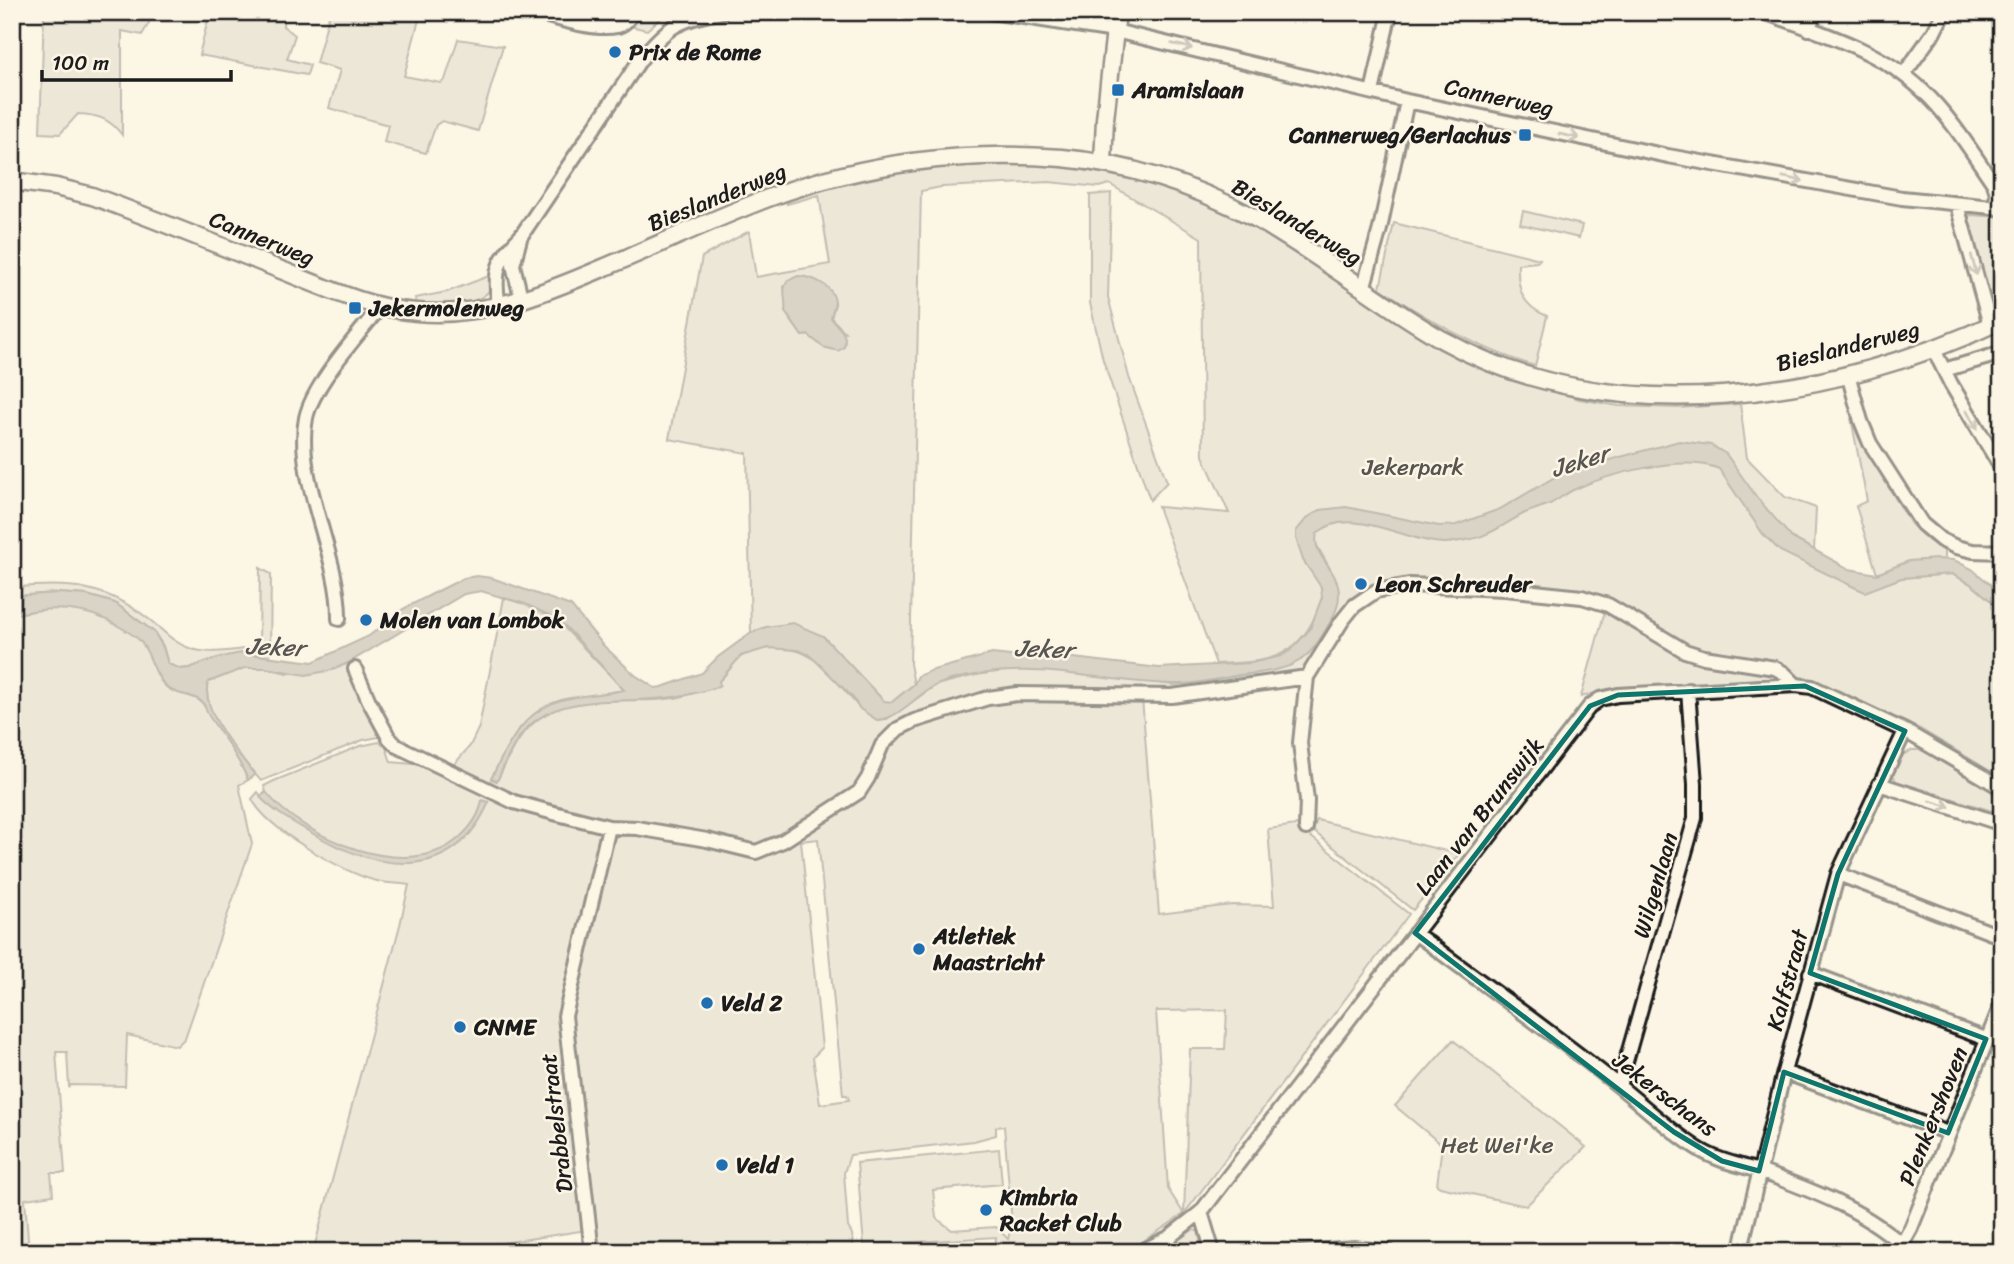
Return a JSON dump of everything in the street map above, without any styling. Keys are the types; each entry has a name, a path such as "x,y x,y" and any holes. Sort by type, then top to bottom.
{"main road":[{"path":"1103,163 1117,12"},
{"name":"Bieslanderweg","path":"522,301 771,197 844,175 898,164 976,156 1043,156 1103,163 1168,180 1238,209 1466,352 1521,373 1583,389 1652,397 1696,396 1788,387 1848,374 1933,348 1996,322"},
{"name":"Cannerweg","path":"12,181 56,187 92,196 318,285 381,306 420,313 472,311 522,301"}],"street":[{"path":"534,12 583,23 617,26 624,23 634,12"},
{"path":"499,306 497,269 505,252 521,236 654,42 678,23 722,12"},
{"name":"Cannerweg","path":"991,12 1115,31 1407,101 1668,156 1814,183 1957,205 1999,208"},
{"path":"1372,92 1390,12"},
{"path":"1764,12 1863,50 1904,75 1934,102 1983,167 1996,188 1999,208"},
{"path":"1808,29 1816,12"},
{"path":"1904,75 1934,32 1944,12"},
{"path":"1363,289 1378,237 1407,101"},
{"path":"1957,205 1996,322"},
{"path":"521,236 513,265 522,301"},
{"path":"339,619 337,587 304,449 306,417 318,390 381,306"},
{"path":"1933,348 2002,469"},
{"path":"1944,370 2002,353"},
{"path":"1848,374 1870,443 1922,524 1941,540 1956,547 1973,551 2002,552"},
{"path":"1306,828 1307,800 1300,743 1307,677 1349,611 1376,591 1409,585 1505,589 1591,599 1608,605 1685,651 1704,657 1775,668 1796,685"},
{"path":"355,668 389,738 403,750 514,802 609,827 637,828 760,852 783,841 859,792 865,785 884,741 898,729 914,721 988,698 1010,694 1166,696 1307,677"},
{"name":"Laan van Brunswijk","path":"1140,1252 1168,1238 1201,1212 1593,703 1618,695 1688,690 1796,685 1818,689 1905,731 2002,788"},
{"name":"Wilgenlaan","path":"1619,1086 1695,818 1688,690"},
{"name":"Kalfstraat","path":"1740,1252 1784,1072 1838,874 1905,731"},
{"path":"1879,784 2002,824"},
{"name":"Drabbelstraat","path":"592,1252 565,1016 609,827"},
{"path":"1838,874 2002,937"},
{"name":"Jekerschans","path":"1415,933 1700,1150 1847,1206 1878,1225 1906,1248"},
{"path":"1810,972 1986,1039"},
{"name":"Plenkershoven","path":"1906,1248 1911,1228 1948,1133 2002,1003"},
{"path":"1784,1072 1948,1133"},
{"path":"1201,1212 1213,1252"},
{"path":"1168,1238 1169,1252"},
{"path":"1302,1252 1339,1248 1389,1252"}],"highlighted area":[{"path":"1805,686 1905,731 1838,874 1810,973 1986,1039 1948,1133 1784,1072 1759,1171 1722,1161 1674,1132 1415,933 1590,706 1618,695"}],"green space":[{"path":"44,12 150,12 149,23 142,35 122,31 122,135 103,119 78,114 60,134 40,133"},
{"path":"210,12 284,12 283,26 295,35 287,59 310,65 307,75 199,55"},
{"path":"330,12 421,12 404,76 441,83 445,80 458,39 503,46 478,131 442,121 436,125 426,153 384,142 388,125 329,108 340,70 316,63"},
{"path":"642,12 668,12 647,30 629,26"},
{"name":"Jekerpark","path":"1031,160 1111,170 1181,190 1261,229 1452,352 1489,369 1579,399 1619,406 1678,408 1740,404 1747,458 1785,497 1816,508 1814,550 1792,538 1819,568 1865,591 1901,578 1952,574 1971,584 2002,610 2002,778 1920,729 1810,679 1797,677 1605,690 1581,697 1606,607 1591,602 1418,589 1377,595 1364,603 1300,675 1176,693 1016,690 906,720 850,794 762,847 602,821 535,804 451,768 470,746 479,727 504,598 525,604 558,621 624,690 556,703 541,710 517,733 491,779 497,781 522,736 546,714 580,702 655,700 691,694 720,680 742,656 762,649 785,648 806,654 830,674 858,706 877,720 887,719 936,685 980,674 1037,669 1174,685 1253,674 1289,666 1302,659 1337,581 1316,544 1303,560 1320,584 1322,598 1308,630 1298,642 1288,650 1263,660 1216,664 1158,507 1229,513 1203,456 1201,238 1109,184 1099,187 1049,182 941,187 921,191 910,664 914,684 892,702 884,702 823,636 766,627 751,633 747,453 669,439 702,257 749,231 756,277 830,264 819,195 787,204 789,197 921,168","holes":["784,287 835,303 831,318 845,332 802,336 785,312 787,303"]},
{"path":"1111,193 1108,297 1129,377 1167,482 1150,500 1103,360 1090,303 1090,195"},
{"path":"1523,211 1582,225 1579,238 1520,224"},
{"path":"1970,215 2002,217 2002,304 1991,310 1967,221"},
{"path":"1394,223 1540,259 1537,262 1518,264 1523,296 1532,307 1547,316 1535,366 1455,333 1380,288"},
{"path":"489,276 489,291 474,301 455,304 416,303 415,298 447,292"},
{"path":"1851,418 1859,438 1911,524 1929,541 1944,549 1944,560 1909,561 1877,574 1856,506 1867,501"},
{"path":"260,568 271,574 270,656 258,654 181,669 168,664 163,646 154,632 115,603 87,595 58,593 12,596 12,588 51,585 85,588 117,599 173,639 197,650 214,652 259,647"},
{"path":"43,609 88,612 118,624 142,643 167,688 198,699 202,703 248,780 239,785 252,844 185,1038 177,1046 127,1035 125,1086 69,1087 67,1052 56,1052 65,1173 51,1173 53,1195 25,1199 29,1252 12,1252 12,615"},
{"path":"348,663 384,736 363,740 261,781 216,721 207,694 208,682 245,668 266,668 287,673 332,670"},
{"path":"1142,698 1159,914 1232,905 1274,906 1268,829 1296,825 1409,914 1184,1214 1127,1252 995,1252 996,1237 864,1245 857,1163 999,1149 1002,1184 933,1190 936,1218 952,1230 996,1227 1008,1239 1012,1224 1004,1126 996,1127 996,1135 974,1141 850,1155 844,1173 848,1227 852,1234 854,1252 596,1252 569,1016 612,839 623,835 658,835 751,856 857,798 883,749 900,731 999,699","holes":["818,839 843,1095 847,1095 849,1100 820,1104 813,1057 822,1048 801,841","1227,1010 1225,1049 1190,1049 1184,1214 1168,1189 1156,1011"]},
{"path":"379,742 386,747 391,762 425,765 599,830 602,838 572,952 561,1021 587,1230 457,1250 313,1252 409,885 377,881 326,859 289,836 260,811 252,799 258,792 261,796 266,792 264,786 274,781 360,746"},
{"path":"1912,750 1922,750 2002,798 2002,814 1896,781 1893,775 1903,755"},
{"path":"1317,820 1459,854 1413,910 1313,831"},
{"name":"Het Wei'ke","path":"1453,1040 1586,1147 1526,1206 1437,1185 1442,1145 1395,1106"},
{"path":"1193,1230 1198,1231 1202,1248 1175,1250 1175,1242"}],"shaded area":[{"path":"798,276 821,282 833,295 835,303 831,318 845,338 844,347 838,351 823,347 808,335 802,336 785,311 785,285 787,281"},
{"path":"1679,441 1711,445 1726,454 1758,499 1792,538 1849,569 1877,574 1909,561 1954,560 1972,569 2002,594 2002,610 1971,584 1952,574 1901,578 1865,592 1780,551 1763,534 1719,469 1704,465 1666,465 1625,472 1588,484 1472,539 1445,543 1361,523 1330,525 1317,534 1316,544 1339,589 1333,617 1311,651 1296,663 1280,669 1180,684 1053,672 1006,671 982,674 940,684 893,715 877,720 860,709 853,698 808,654 797,650 768,648 741,656 719,681 720,685 707,690 661,699 590,702 567,706 546,714 528,727 513,747 497,781 491,779 511,741 528,719 539,711 565,699 624,690 566,627 549,615 525,604 481,591 464,594 332,670 306,675 266,668 245,668 208,682 207,693 215,718 255,775 248,780 203,703 168,688 157,674 141,642 134,636 107,620 81,612 54,609 12,615 12,596 58,593 87,595 115,603 154,632 163,647 168,664 181,669 241,653 313,662 369,636 403,609 464,578 477,576 492,578 571,606 604,646 635,675 655,688 702,673 718,657 751,633 766,627 793,623 823,636 884,701 892,702 914,684 918,676 992,654 1020,657 1031,654 1159,668 1251,663 1281,656 1291,650 1310,629 1322,597 1321,587 1303,560 1296,538 1296,531 1307,518 1320,510 1346,507 1439,526 1456,525 1500,509 1562,473"},
{"path":"266,792 283,809 330,839 358,850 386,856 414,856 439,850 468,829 482,800 489,802 473,829 454,848 433,859 409,863 359,855 333,844 271,807 260,797"}],"place":[{"name":"Prix de Rome","path":"615,52"},
{"name":"Aramislaan","path":"1118,90"},
{"name":"Cannerweg/Gerlachus","path":"1525,135"},
{"name":"Jekermolenweg","path":"355,308"},
{"name":"Leon Schreuder","path":"1361,584"},
{"name":"Molen van Lombok","path":"366,620"},
{"name":"Atletiek Maastricht","path":"919,949"},
{"name":"Veld 2","path":"707,1003"},
{"name":"CNME","path":"460,1027"},
{"name":"Veld 1","path":"722,1165"},
{"name":"Kimbria Racket Club","path":"986,1210"}],"water label":[{"name":"Jeker","path":"1580,461"},
{"name":"Jeker","path":"275,647"},
{"name":"Jeker","path":"1044,649"}]}
